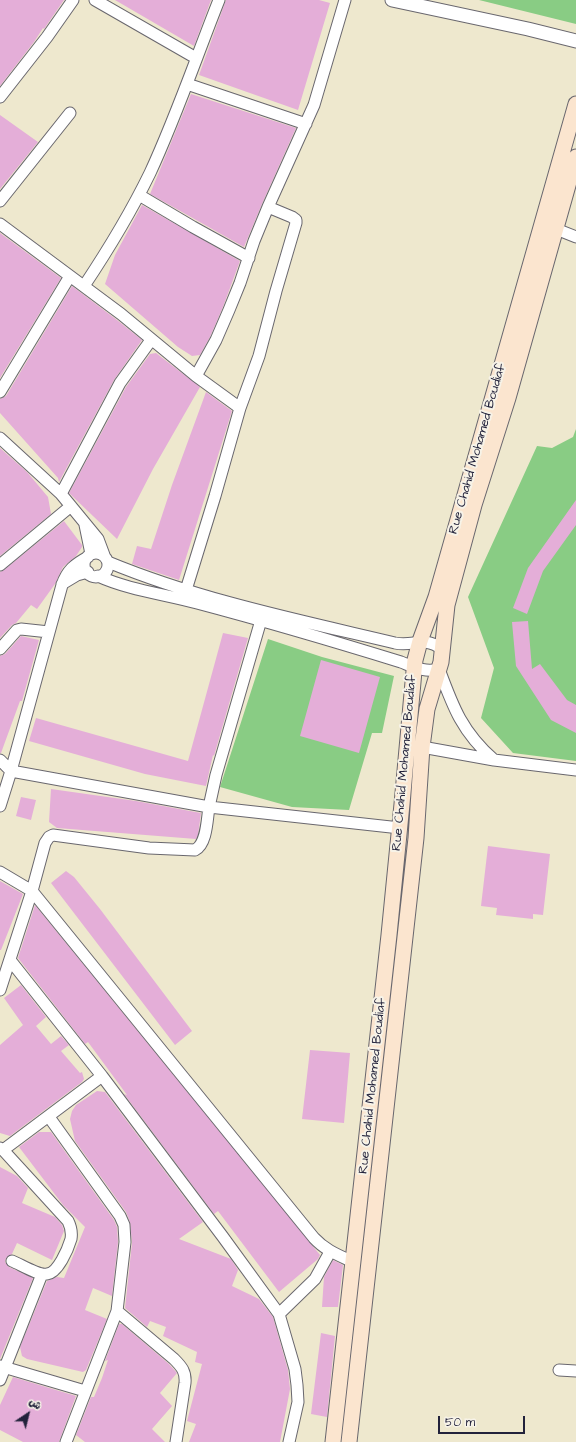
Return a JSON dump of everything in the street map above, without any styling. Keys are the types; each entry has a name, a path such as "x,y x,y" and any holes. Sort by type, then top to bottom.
{"main road":[{"name":"Rue Chahid Mohamed Boudiaf","path":"333,1442 400,828 416,652 436,597 576,104"},
{"name":"Rue Chahid Mohamed Boudiaf","path":"349,1442 416,838 422,747 428,704 439,669 446,605 474,505 508,398 576,157"}],"street":[{"path":"0,97 46,38 73,0"},
{"path":"95,0 196,58"},
{"path":"84,286 102,259 150,172 187,84 219,0"},
{"path":"196,376 216,340 268,207 314,105 345,0"},
{"path":"392,0 528,29 576,41"},
{"path":"187,84 306,124"},
{"path":"0,201 70,113"},
{"path":"139,194 193,227 249,258"},
{"path":"186,590 240,408 259,356 296,223 296,220 292,217 268,207"},
{"path":"0,224 121,314 196,376 240,408"},
{"path":"556,229 576,237"},
{"path":"0,392 70,276"},
{"path":"61,494 120,383 151,340"},
{"path":"0,438 61,494 98,539 106,559 107,570 102,575 77,575 62,585"},
{"path":"0,566 71,506"},
{"path":"85,525 89,556 86,560 85,566 93,574 122,585 184,599 261,620 397,660 424,671 439,669 462,724 474,740 494,760"},
{"path":"0,806 11,772 62,585 67,573 89,556 100,553 106,559 140,575 186,590 263,611 395,643 403,644 420,641 429,642 442,649"},
{"path":"0,990 32,891 45,843 51,836 149,848 195,850 200,847 203,841 216,775 261,620"},
{"path":"0,649 17,630 21,629 49,632"},
{"path":"422,747 494,760 576,770"},
{"path":"0,760 11,772 209,807 400,828"},
{"path":"0,872 32,891 319,1244 330,1252 352,1262"},
{"path":"10,960 102,1076 279,1314 295,1369 297,1385 298,1402 289,1442"},
{"path":"12,1261 42,1274 47,1274 54,1271 60,1263 71,1239 70,1226 68,1221 2,1149 49,1117 102,1076"},
{"path":"49,1117 120,1216 124,1225 125,1242 116,1311 66,1442"},
{"path":"279,1314 315,1279 330,1252"},
{"path":"0,1380 2,1367 42,1274"},
{"path":"116,1311 183,1368 186,1377 176,1442"},
{"path":"2,1367 85,1391"},
{"path":"559,1370 576,1371"}],"green space":[{"path":"479,0 576,0 576,24"},
{"path":"576,429 576,761 513,753 481,718 494,668 468,597 537,446 552,448 573,437"},
{"path":"268,639 322,657 394,676 382,733 372,733 349,810 292,807 220,787"}],"building":[{"path":"0,0 64,0 44,29 43,28 0,86"},
{"path":"115,0 211,0 194,46"},
{"path":"226,0 319,0 330,3 298,110 199,75"},
{"path":"191,94 296,128 244,247 150,194"},
{"path":"0,115 38,142 0,189"},
{"path":"142,205 240,261 223,307 210,337 200,355 192,356 178,347 105,284 115,255"},
{"path":"0,233 61,278 0,378"},
{"path":"72,286 142,340 114,380 59,482 58,478 0,413 0,399 6,396"},
{"path":"156,353 200,387 153,469 117,539 69,493 126,387 150,354"},
{"path":"206,392 232,411 179,580 132,564 137,546 151,549 172,485"},
{"path":"0,448 27,472 48,497 51,514 0,556"},
{"path":"576,500 576,525 543,571 527,614 513,608 528,568"},
{"path":"64,521 82,547 76,556 63,567 55,584 37,609 31,605 16,623 12,625 0,638 0,572"},
{"path":"528,621 532,669 540,664 567,700 576,705 576,733 551,720 516,666 512,622"},
{"path":"223,633 248,638 214,756 213,755 206,786 145,774 29,741 36,718 188,761"},
{"path":"21,636 39,640 22,701 20,701 0,753 0,656 5,654"},
{"path":"321,660 380,677 359,753 300,736"},
{"path":"51,789 136,801 201,813 198,835 196,839 57,828 49,822"},
{"path":"21,797 36,800 31,820 16,816"},
{"path":"488,846 550,854 543,915 533,914 533,919 496,915 497,908 481,906"},
{"path":"66,871 74,877 100,909 192,1031 175,1045 51,883"},
{"path":"0,881 23,894 1,950 0,950"},
{"path":"35,905 320,1255 318,1259 279,1292 218,1211 214,1214 124,1094 127,1095 88,1042 85,1044 18,958"},
{"path":"21,985 46,1017 36,1026 51,1044 61,1036 69,1045 61,1051 80,1073 82,1072 84,1079 10,1136 0,1133 0,1045 23,1025 4,998"},
{"path":"310,1050 350,1053 344,1123 302,1119"},
{"path":"97,1091 105,1092 203,1222 179,1239 231,1259 238,1270 232,1286 259,1299 273,1317 288,1370 290,1389 280,1442 189,1442 196,1424 187,1421 202,1364 195,1362 197,1352 163,1336 166,1327 150,1321 147,1327 125,1308 132,1243 130,1222 126,1212 75,1141 70,1119 72,1111 76,1105"},
{"path":"39,1132 51,1132 114,1220 117,1227 118,1242 112,1296 93,1288 85,1310 107,1319 86,1370 83,1372 27,1359 22,1356 20,1347 47,1281 57,1277 64,1278 85,1227 63,1205 19,1147"},
{"path":"0,1167 17,1176 28,1188 22,1203 55,1217 62,1225 64,1231 52,1260 17,1243 12,1254 6,1258 5,1262 9,1267 33,1278 0,1359"},
{"path":"333,1260 343,1265 338,1307 322,1307 324,1277"},
{"path":"119,1324 122,1324 169,1364 177,1373 160,1393 172,1406 152,1429 165,1442 85,1442 76,1435 91,1397 94,1397 102,1378 108,1360 105,1361"},
{"path":"321,1333 335,1336 327,1417 311,1414"},
{"path":"13,1377 76,1396 59,1442 23,1442 0,1430 0,1405"}]}
